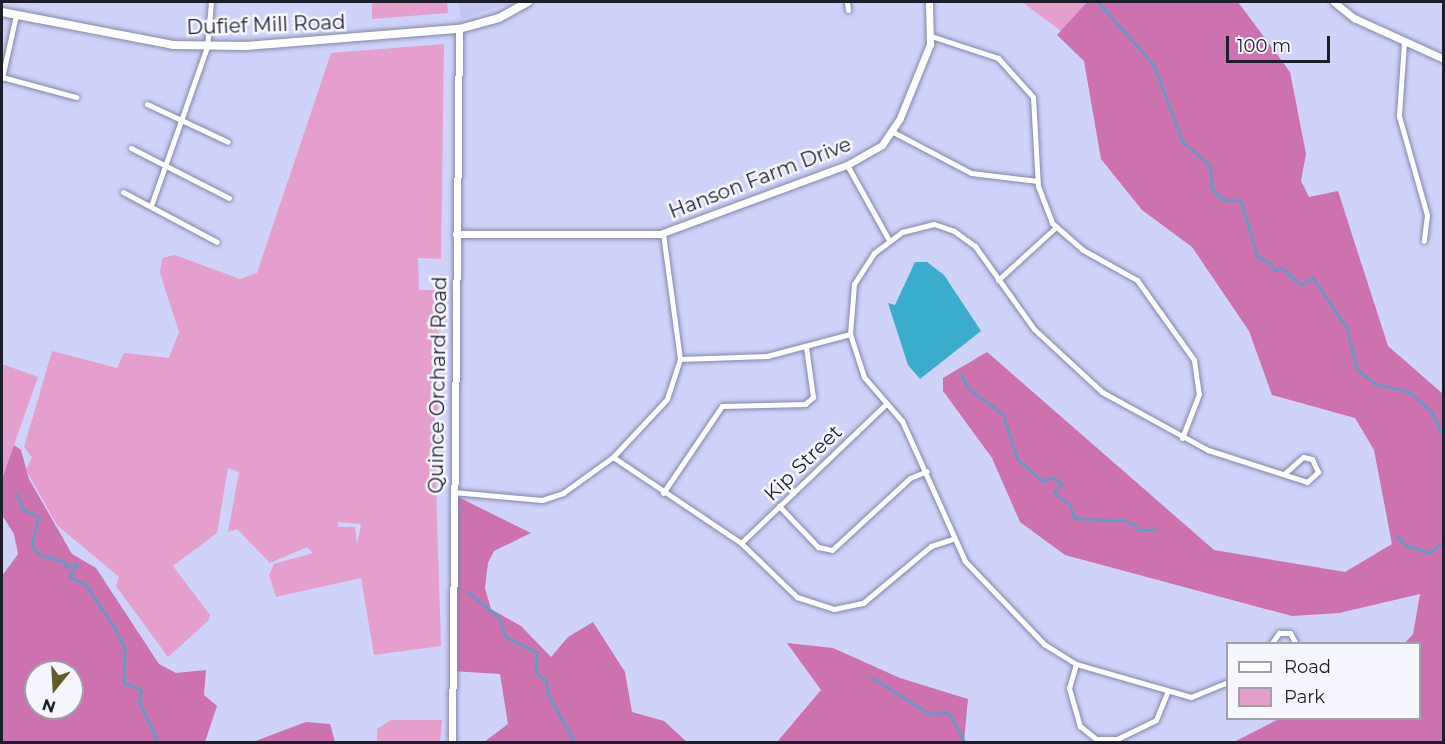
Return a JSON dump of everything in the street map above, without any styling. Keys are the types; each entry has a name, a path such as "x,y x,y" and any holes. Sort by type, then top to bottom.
{"main road":[{"name":"Dufief Mill Road","path":"2,12 207,47 459,29 499,18 528,2"}],"street":[{"path":"152,203 169,164 207,47 211,2"},
{"path":"847,2 848,10"},
{"name":"Hanson Farm Drive","path":"456,234 663,234 847,165 882,145 893,132 931,36 929,2"},
{"path":"1334,2 1354,18 1443,59"},
{"path":"16,15 2,79 76,97"},
{"name":"Quince Orchard Road","path":"452,742 459,29"},
{"path":"931,36 998,58 1033,97 1038,181 1056,227 1083,250 1137,280 1186,345 1198,373 1199,394 1182,438"},
{"path":"1404,42 1399,116 1427,215 1424,241"},
{"path":"147,104 184,118 228,142"},
{"path":"893,132 971,173 1038,181"},
{"path":"131,148 169,164 229,198"},
{"path":"847,165 889,240"},
{"path":"123,192 152,203 217,242"},
{"path":"1226,681 1191,697 1167,693 1076,664 1044,644 965,561 953,539 927,471 902,421 864,377 850,334 854,284 889,240 934,224 954,231 975,246 1034,330 1087,379 1182,438 1284,474 1307,482 1318,471 1312,459 1303,457 1284,474"},
{"path":"998,279 1056,227"},
{"path":"453,492 542,500 613,457 668,399 680,359 663,234"},
{"path":"680,359 766,356 850,334"},
{"path":"663,493 722,406 805,404 813,397 806,347"},
{"name":"Kip Street","path":"741,543 886,404"},
{"path":"613,457 663,493 741,543 797,597 834,609 863,603 931,546 953,539"},
{"path":"779,506 818,547 832,550 910,478 927,471"},
{"path":"1272,642 1279,633 1290,633 1295,642"},
{"path":"1076,664 1069,688 1080,726 1096,740 1117,739 1156,720 1167,693"}],"shaded area":[{"path":"458,2 514,2 461,19"},
{"path":"1087,2 1238,2 1290,72 1306,154 1301,181 1309,197 1338,191 1388,346 1443,394 1443,742 1234,742 1277,720 1421,720 1421,642 1406,642 1413,634 1420,594 1339,613 1292,616 1065,555 1020,522 992,458 943,391 943,378 987,352 1214,550 1345,572 1392,544 1374,450 1355,418 1272,395 1249,331 1192,247 1142,210 1101,159 1084,61 1057,35"},
{"path":"915,262 927,262 944,275 981,331 920,379 908,365 888,303 895,305"},
{"path":"14,445 21,450 29,479 72,554 96,568 159,664 176,673 206,670 204,695 217,706 205,742 2,742 2,576 18,554 14,534 2,515 2,479"},
{"path":"453,489 460,498 531,533 494,551 488,563 485,588 491,609 521,626 551,657 568,637 593,622 625,672 632,712 664,721 687,742 484,742 508,724 500,674 452,671"},
{"path":"787,643 833,648 900,678 968,699 964,742 777,742 821,690"},
{"path":"306,722 330,724 335,742 253,742"}],"green space":[{"path":"372,2 447,2 448,13 372,19"},
{"path":"1022,2 1087,2 1061,31"},
{"path":"444,44 441,259 418,258 419,290 440,290 436,486 441,646 374,655 361,578 276,597 269,575 274,564 313,553 307,547 270,563 237,529 228,532 239,472 228,468 217,533 173,566 210,615 208,621 168,657 116,586 119,577 57,525 26,470 32,457 24,447 52,351 117,368 124,353 169,358 179,332 160,273 162,258 175,255 240,279 257,273 331,53","holes":["338,522 361,524 357,545 355,527 338,527"]},
{"path":"2,364 38,377 2,479"},
{"path":"391,720 442,720 440,742 377,742 377,729"}],"waterway":[{"path":"1098,2 1154,65 1183,142 1211,166 1212,189 1223,200 1241,201 1258,258 1271,263 1275,271 1282,268 1301,285 1313,278 1347,328 1357,369 1375,384 1409,392 1432,412 1444,439"},
{"path":"961,375 970,390 1003,414 1018,460 1042,481 1054,478 1062,485 1054,493 1070,505 1075,519 1126,521 1141,530 1156,530"},
{"path":"17,494 23,510 39,517 32,546 39,555 65,562 66,567 77,564 70,577 86,585 114,627 125,648 124,683 142,690 139,701 158,742"},
{"path":"1397,536 1405,545 1430,553 1444,542"},
{"path":"468,592 499,618 506,637 537,653 536,673 547,681 548,695 575,742"},
{"path":"871,677 929,714 949,713 965,742"}]}
